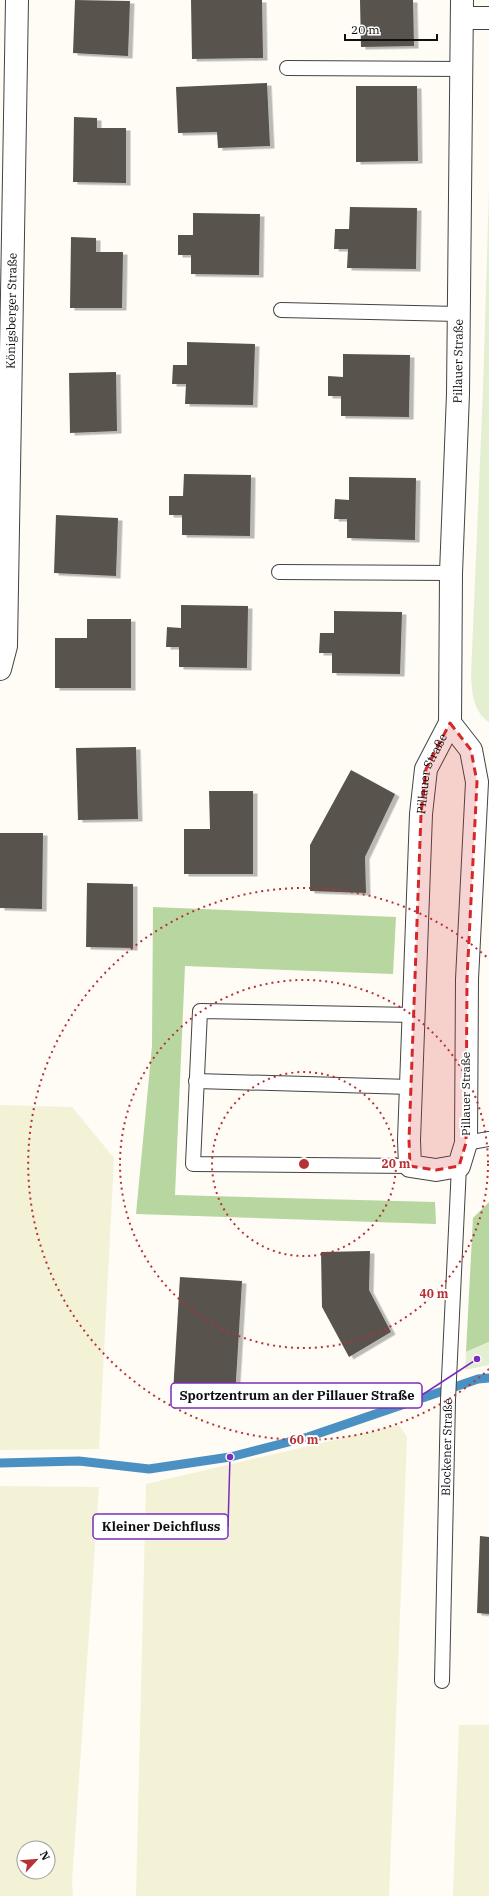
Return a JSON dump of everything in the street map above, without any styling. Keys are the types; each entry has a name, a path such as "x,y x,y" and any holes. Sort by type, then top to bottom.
{"street":[{"name":"Königsberger Straße","path":"0,669 6,646 17,0"},
{"path":"462,9 489,18"},
{"name":"Pillauer Straße","path":"410,1166 409,1140 421,814 426,769 450,723 451,573 458,394 462,9"},
{"name":"Pillauer Straße","path":"450,723 471,750 477,782 467,979 466,1143 459,1166"},
{"path":"410,1166 436,1170 459,1166"}],"lane":[{"path":"287,68 461,69"},
{"path":"281,310 458,314"},
{"path":"279,572 451,573"},
{"path":"410,1166 193,1164 200,1011 414,1015"},
{"path":"196,1081 411,1087"},
{"path":"466,1143 489,1139"},
{"name":"Blockener Straße","path":"442,1681 448,1400 459,1166"}],"highlighted area":[{"path":"450,723 471,750 477,782 467,979 466,1143 459,1166 436,1170 410,1166 409,1140 421,814 426,769"}],"shaded area":[{"path":"0,1105 72,1107 114,1158 99,1449 0,1450"},
{"path":"399,1425 407,1437 389,1896 136,1896 146,1484"},
{"path":"0,1486 99,1487 72,1881 73,1896 0,1896"},
{"path":"459,1725 489,1725 489,1896 453,1896"}],"green space":[{"path":"489,189 489,722 480,713 474,701 471,675 483,390"},
{"path":"153,907 396,917 393,974 185,966 175,1195 435,1202 436,1224 136,1214 152,1046"},
{"path":"489,1202 489,1342 466,1352 473,1218"},
{"path":"489,1342 489,1365 465,1370 466,1352"}],"building":[{"path":"75,0 130,1 128,56 73,53"},
{"path":"191,0 262,0 263,58 192,59"},
{"path":"360,0 413,0 414,46 361,47"},
{"path":"267,83 270,146 218,148 217,132 178,133 176,87"},
{"path":"356,86 417,86 418,161 356,162"},
{"path":"74,117 97,118 97,128 126,128 126,183 73,182"},
{"path":"350,207 417,208 416,269 347,268 348,249 334,249 335,229 349,229"},
{"path":"193,213 260,214 259,275 191,274 191,255 178,255 178,235 193,235"},
{"path":"71,237 96,238 96,252 123,252 122,308 70,308"},
{"path":"187,342 255,344 253,405 185,404 186,384 172,384 173,365 187,365"},
{"path":"343,354 410,355 409,417 341,416 341,396 328,396 328,376 343,377"},
{"path":"116,372 117,431 70,433 69,373"},
{"path":"184,474 251,475 250,536 182,535 182,515 169,515 169,496 183,496"},
{"path":"349,477 416,478 415,540 347,538 347,519 334,519 335,499 349,500"},
{"path":"56,515 118,518 116,576 54,573"},
{"path":"181,605 248,606 247,668 179,667 179,647 166,647 167,627 181,628"},
{"path":"334,611 402,612 400,674 332,673 332,653 319,653 320,633 334,633"},
{"path":"87,619 131,619 131,688 55,688 55,638 87,638"},
{"path":"136,747 138,819 78,820 76,748"},
{"path":"351,770 395,794 365,857 366,893 310,891 310,845"},
{"path":"209,791 253,791 253,874 184,874 184,829 210,829"},
{"path":"0,833 43,833 42,909 0,908"},
{"path":"87,883 133,884 133,948 86,947"},
{"path":"370,1251 369,1290 391,1332 349,1357 322,1307 321,1252"},
{"path":"180,1277 242,1281 235,1397 173,1393"},
{"path":"480,1536 489,1537 489,1614 477,1613"}],"waterway":[{"path":"0,1463 79,1461 149,1469 230,1457 308,1437 478,1379 489,1378"}],"place":[{"name":"Sportzentrum an der Pillauer Straße","path":"477,1359"},
{"name":"Kleiner Deichfluss","path":"230,1457"}]}
